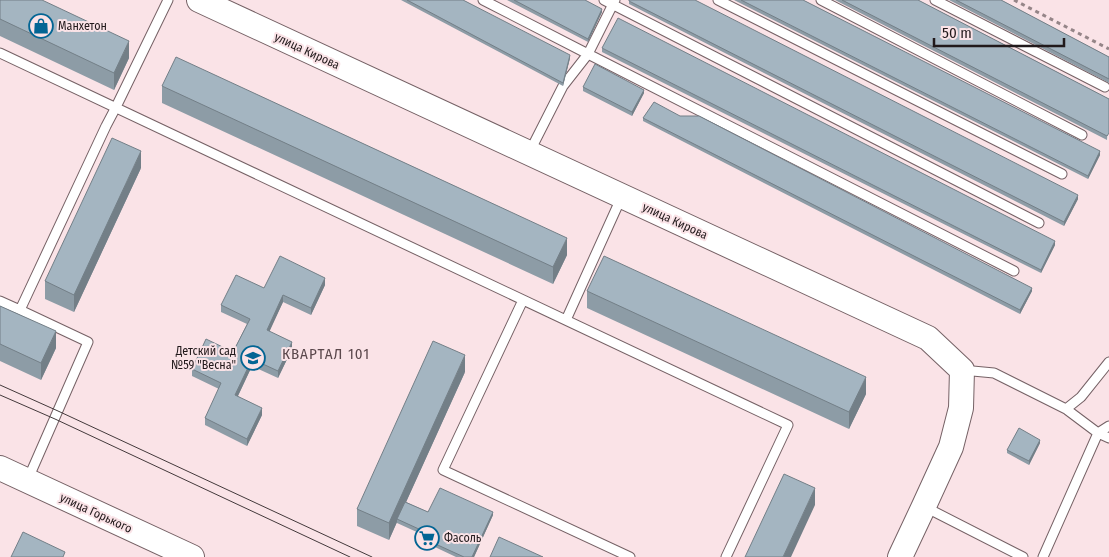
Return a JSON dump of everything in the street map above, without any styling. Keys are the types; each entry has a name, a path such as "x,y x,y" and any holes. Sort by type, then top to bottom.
{"street":[{"name":"улица Кирова","path":"199,0 928,338 962,370"},
{"path":"900,557 951,447 961,408 962,370"},
{"name":"улица Горького","path":"0,468 192,557"}],"lane":[{"path":"20,310 106,126 168,0"},
{"path":"484,0 1014,271"},
{"path":"604,0 614,2 1039,223"},
{"path":"718,0 1062,174"},
{"path":"820,0 1082,135"},
{"path":"935,0 1105,87"},
{"path":"529,154 564,86 588,54 614,2"},
{"path":"0,53 788,425 726,557"},
{"path":"566,320 622,196"},
{"path":"523,300 443,470 630,557"},
{"path":"0,302 88,342 28,481"},
{"path":"1066,409 1080,397 1109,362"},
{"path":"962,370 994,373 1066,409 1098,433 1109,438"},
{"path":"1043,557 1098,433 1109,426"},
{"path":"924,506 1024,557"}],"path":[{"path":"1014,0 1109,49"}],"building":[{"path":"0,0 42,0 129,41 114,73 0,19"},
{"path":"407,0 463,0 570,55 563,83"},
{"path":"514,0 585,0 602,9 588,39"},
{"path":"629,0 695,0 1078,195 1064,222"},
{"path":"741,0 803,0 1100,151 1088,176"},
{"path":"842,0 918,0 1109,99 1109,133 1107,136"},
{"path":"956,0 1001,0 1109,57 1109,79"},
{"path":"618,18 1055,241 1041,270 602,48"},
{"path":"176,57 567,238 553,267 162,86"},
{"path":"595,64 644,90 632,112 583,87"},
{"path":"654,102 680,116 699,116 1032,288 1020,310 643,118"},
{"path":"112,138 141,151 74,295 45,281"},
{"path":"280,256 325,278 311,308 283,295 267,330 292,342 278,371 252,359 235,395 262,408 247,439 205,418 221,383 192,369 206,339 233,352 250,319 221,305 236,275 264,288"},
{"path":"604,256 866,377 849,412 587,291"},
{"path":"0,306 56,331 41,363 0,344"},
{"path":"433,341 465,355 389,523 357,509"},
{"path":"1019,428 1040,440 1029,461 1007,450"},
{"path":"784,474 815,488 783,557 745,557"},
{"path":"440,488 493,512 472,557 464,557 418,536 421,530 397,519 405,502 428,512"},
{"path":"23,532 65,552 63,557 11,557"},
{"path":"499,537 543,557 490,557"}],"tram line":[{"path":"0,385 372,557"},
{"path":"0,395 350,557"}],"place":[{"name":"Манхетон","path":"41,26"},
{"name":"Детский сад №59 \"Весна\"","path":"253,358"},
{"name":"Фасоль","path":"427,538"}],"district":[{"name":"КВАРТАЛ 101","path":"326,354"}]}
